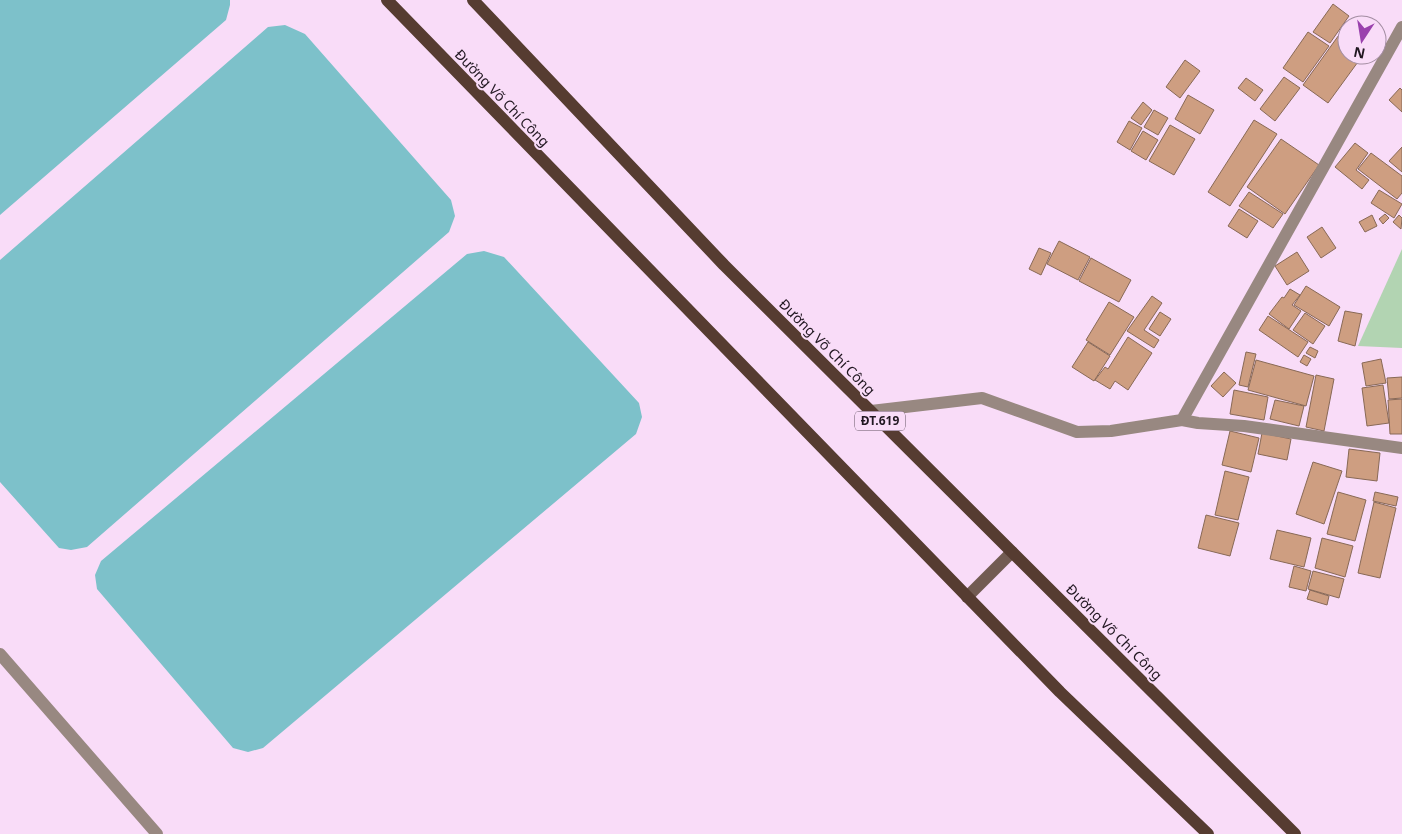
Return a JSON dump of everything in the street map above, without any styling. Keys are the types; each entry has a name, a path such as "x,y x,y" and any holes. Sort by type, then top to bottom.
{"main road":[{"name":"Đường Võ Chí Công","path":"387,0 1060,692 1208,834"},
{"name":"Đường Võ Chí Công","path":"473,0 724,265 1295,834"},
{"path":"968,598 1012,552"}],"street":[{"path":"1182,420 1402,27"},
{"path":"871,411 982,398 1076,432 1111,431 1182,420 1244,426 1402,448"},
{"path":"0,654 157,834"}],"shaded area":[{"path":"0,0 230,0 230,5 226,20 0,215"},
{"path":"285,25 305,34 451,200 455,216 449,232 87,547 71,550 59,548 0,482 0,260 268,27"},
{"path":"1402,249 1402,348 1358,346"},
{"path":"484,251 504,257 639,403 642,417 636,434 263,748 248,752 233,748 97,589 95,575 101,561 467,254"}],"building":[{"path":"1333,4 1348,15 1337,15 1337,33 1330,43 1313,32"},
{"path":"1308,32 1329,46 1303,82 1283,68"},
{"path":"1337,38 1337,65 1356,65 1328,103 1303,85"},
{"path":"1185,60 1200,71 1180,98 1166,87"},
{"path":"1284,77 1300,88 1275,121 1260,109"},
{"path":"1246,78 1263,90 1255,101 1238,88"},
{"path":"1400,88 1402,90 1402,112 1389,100"},
{"path":"1188,95 1214,110 1200,134 1175,119"},
{"path":"1143,102 1152,110 1141,125 1131,118"},
{"path":"1154,110 1168,118 1158,135 1144,127"},
{"path":"1254,120 1277,134 1230,206 1208,192"},
{"path":"1129,121 1142,128 1130,150 1117,142"},
{"path":"1170,125 1195,139 1174,175 1149,161"},
{"path":"1143,131 1158,140 1146,160 1131,151"},
{"path":"1281,139 1319,165 1285,214 1247,187"},
{"path":"1355,143 1368,153 1356,170 1369,180 1362,189 1335,167"},
{"path":"1402,147 1402,172 1389,161"},
{"path":"1371,153 1402,176 1402,193 1397,199 1358,169"},
{"path":"1379,190 1402,204 1394,218 1371,203"},
{"path":"1249,192 1283,214 1273,228 1239,206"},
{"path":"1239,209 1258,221 1247,238 1228,226"},
{"path":"1385,214 1389,218 1383,224 1379,219"},
{"path":"1372,215 1377,226 1365,232 1359,222"},
{"path":"1399,215 1402,218 1401,229 1393,222"},
{"path":"1322,227 1336,248 1321,258 1307,237"},
{"path":"1059,241 1090,257 1078,280 1047,264"},
{"path":"1039,248 1051,253 1041,275 1029,269"},
{"path":"1297,252 1309,271 1287,285 1275,266"},
{"path":"1091,258 1131,280 1119,302 1079,281"},
{"path":"1306,286 1340,307 1329,326 1294,305"},
{"path":"1290,289 1300,295 1292,305 1301,311 1289,329 1269,314"},
{"path":"1152,296 1162,303 1144,330 1159,340 1154,348 1127,331"},
{"path":"1109,302 1134,317 1110,355 1086,340"},
{"path":"1345,311 1362,314 1355,346 1338,341"},
{"path":"1160,312 1171,319 1160,336 1149,329"},
{"path":"1305,313 1325,326 1313,344 1293,330"},
{"path":"1268,316 1308,342 1298,357 1259,330"},
{"path":"1128,337 1152,353 1128,390 1115,381 1110,389 1095,380 1105,367 1108,369"},
{"path":"1088,342 1110,356 1094,381 1072,367"},
{"path":"1310,347 1318,351 1315,358 1306,353"},
{"path":"1246,352 1256,354 1248,387 1239,385"},
{"path":"1304,355 1311,359 1307,366 1300,362"},
{"path":"1381,359 1386,383 1366,386 1362,363"},
{"path":"1256,360 1314,376 1306,406 1248,390"},
{"path":"1224,372 1236,383 1223,397 1211,386"},
{"path":"1316,375 1334,379 1324,431 1306,427"},
{"path":"1402,377 1402,398 1389,399 1387,378"},
{"path":"1383,385 1389,423 1367,426 1362,388"},
{"path":"1234,390 1268,397 1264,420 1230,414"},
{"path":"1402,399 1402,434 1390,434 1388,400"},
{"path":"1275,400 1304,406 1299,426 1270,419"},
{"path":"1230,431 1259,438 1251,472 1222,465"},
{"path":"1262,433 1291,439 1287,460 1258,454"},
{"path":"1349,449 1380,453 1377,481 1346,477"},
{"path":"1313,462 1342,471 1324,524 1296,514"},
{"path":"1225,471 1249,477 1238,520 1215,515"},
{"path":"1338,492 1366,500 1355,541 1327,534"},
{"path":"1375,492 1398,497 1396,506 1373,501"},
{"path":"1374,502 1396,508 1380,578 1358,573"},
{"path":"1206,515 1239,523 1230,556 1198,548"},
{"path":"1277,530 1311,538 1304,567 1270,559"},
{"path":"1322,538 1353,546 1345,577 1315,568"},
{"path":"1294,566 1311,571 1306,591 1289,587"},
{"path":"1313,571 1344,579 1339,598 1308,589"},
{"path":"1310,590 1329,596 1327,605 1307,599"}]}
